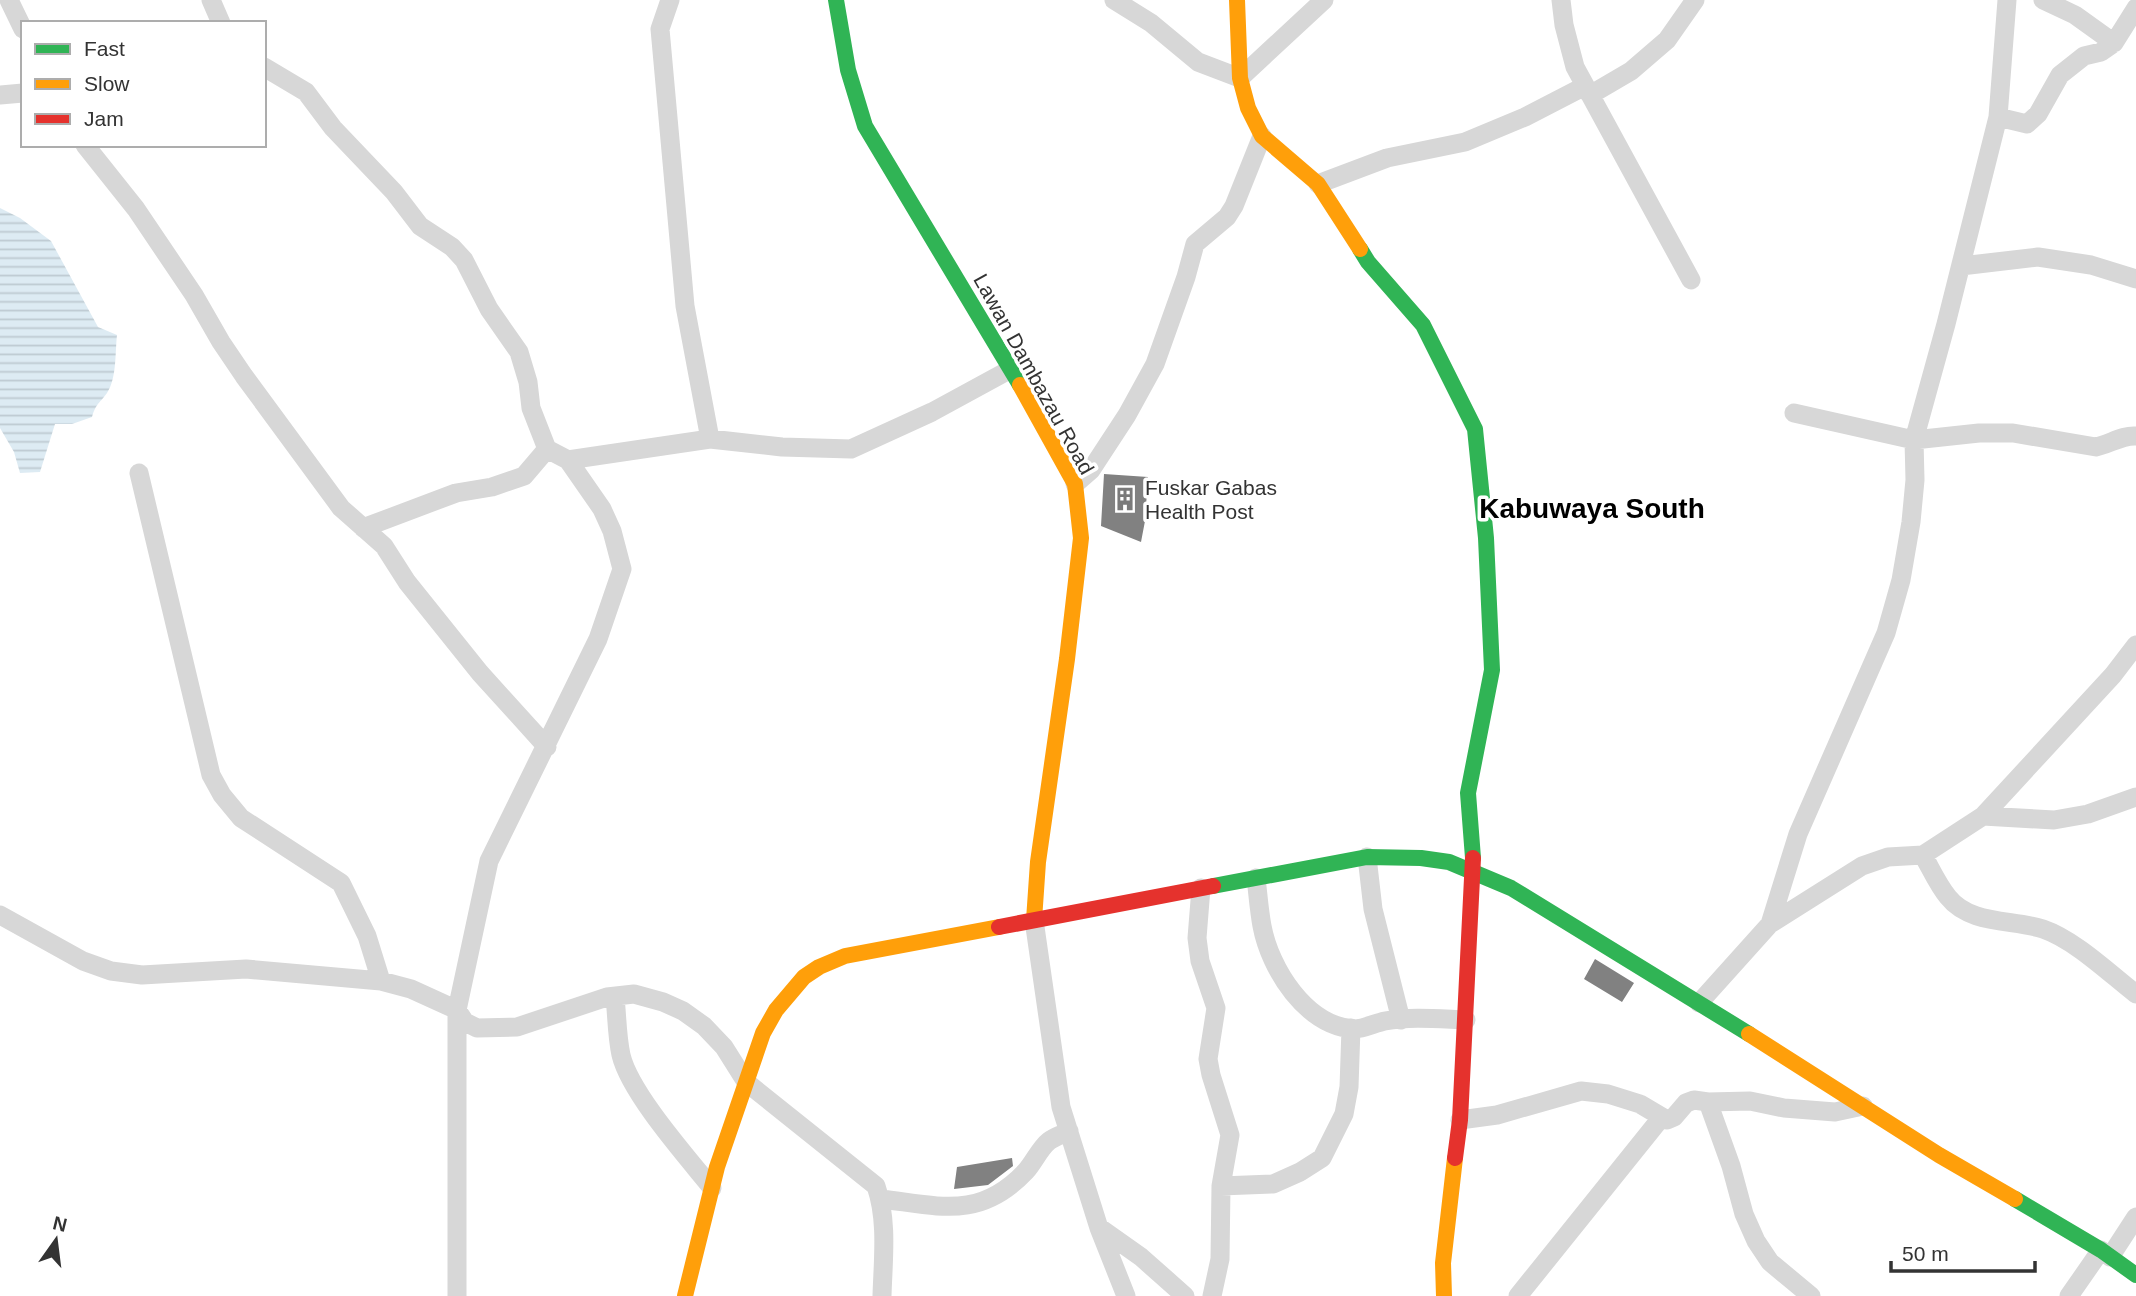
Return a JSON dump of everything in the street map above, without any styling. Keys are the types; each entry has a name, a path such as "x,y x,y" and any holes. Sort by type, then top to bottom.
{"main road":[{"name":"Lawan Dambazau Road","path":"836,0 848,70 865,126 1011,369 1075,484 1081,538 1038,862 1034,920"},
{"path":"1237,0 1240,78 1248,108 1262,136 1318,184 1368,262 1423,325 1475,429 1486,538 1492,670 1468,793 1474,870 1460,1119 1443,1263 1444,1296"},
{"path":"685,1296 712,1188 763,1033 776,1010 804,977 819,967 845,956 1367,857 1441,860 1474,870 1511,888 2136,1275"}],"street":[{"path":"9,0 21,25"},
{"path":"211,0 220,21"},
{"path":"670,0 660,29 685,306 709,439"},
{"path":"1114,0 1151,23 1198,62 1240,78 1324,0"},
{"path":"1561,0 1564,25 1575,67 1691,280"},
{"path":"1318,184 1387,158 1465,142 1631,71 1667,40 1695,0"},
{"path":"1770,924 1798,834 1886,633 1901,580 1915,480 1914,440 1998,117 2007,0"},
{"path":"2042,0 2076,15 2114,43"},
{"path":"1998,117 2027,124 2038,114 2060,75 2084,56 2101,52 2114,43 2136,8"},
{"path":"266,68 306,92 332,128 394,192 420,226 452,247 464,261 489,309 519,352 528,382 531,408 547,449"},
{"path":"0,95 21,93"},
{"path":"1075,484 1091,470 1127,415 1155,365 1195,244 1227,217 1234,206 1262,136"},
{"path":"87,147 136,209 194,295 221,342 341,508 384,546 407,582 480,673 547,747"},
{"path":"1961,266 2038,257 2091,265 2136,279"},
{"path":"568,460 709,439 782,447 851,449 932,412 1011,369"},
{"path":"1794,413 1914,440 1979,433 2013,433 2096,447 2128,435 2136,436"},
{"path":"457,1296 457,1010 489,861 598,639 622,569 612,531 601,509 568,460 547,449"},
{"path":"363,528 456,493 492,487 524,476 547,449"},
{"path":"139,473 211,775 222,795 241,818 341,883 367,936 381,981"},
{"path":"1699,1003 1770,924 1862,866 1888,857 1923,855 1983,816 2113,675 2136,645"},
{"path":"1983,816 2054,820 2088,814 2136,797"},
{"path":"1923,855 1948,898 1963,911 2042,929 2062,938 2136,993"},
{"path":"1367,857 1373,909 1401,1020"},
{"path":"1256,878 1262,928 1272,957 1291,990 1325,1020 1334,1025 1351,1028 1401,1020 1466,1020"},
{"path":"1201,888 1198,950 1216,1007 1208,1059 1210,1075 1230,1135 1222,1186 1220,1259 1212,1296"},
{"path":"0,915 83,961 110,971 142,975 246,969 381,981 411,989 457,1010 465,1022 477,1028 517,1027 607,997 634,994 663,1002 683,1011 704,1026 724,1046 746,1082 876,1186 881,1199 883,1228 882,1296"},
{"path":"1034,920 1061,1107 1099,1228 1126,1296"},
{"path":"615,997 621,1056 630,1078 668,1134 712,1188"},
{"path":"1222,1186 1273,1184 1322,1158 1344,1114 1349,1087 1351,1028"},
{"path":"1460,1119 1497,1115 1581,1091 1608,1094 1640,1104 1661,1118 1671,1120 1689,1101 1750,1101 1784,1108 1835,1112 1863,1106"},
{"path":"1708,1102 1731,1166 1744,1214 1756,1241 1770,1262 1811,1296"},
{"path":"1518,1296 1661,1118"},
{"path":"881,1199 945,1206 971,1205 1003,1193 1027,1170 1049,1141 1069,1131"},
{"path":"2069,1296 2135,1222"},
{"path":"1099,1228 1140,1257 1185,1296"}],"shaded area":[{"path":"0,208 20,218 51,241 98,327 117,335 114,373 107,393 92,417 72,424 55,424 40,472 20,473 14,452 0,428"}],"building":[{"name":"Fuskar Gabas Health Post","path":"1104,474 1148,477 1141,542 1101,526"},
{"path":"1595,959 1634,983 1622,1002 1584,979"},
{"path":"1012,1158 1013,1166 988,1185 954,1189 957,1167"}],"traffic: fast":[{"path":"836,0 848,70 865,126 1020,385"},
{"path":"1360,249 1368,262 1423,325 1475,429 1486,538 1492,670 1468,793 1473,858"},
{"path":"1213,886 1367,857 1421,858 1449,862 1511,888 1749,1034"},
{"path":"2015,1199 2101,1250 2136,1275"}],"traffic: slow":[{"path":"1237,0 1240,78 1248,108 1262,136 1318,184 1360,249"},
{"path":"1020,385 1075,484 1081,538 1038,862 1034,920"},
{"path":"685,1296 717,1167 763,1033 776,1010 804,977 845,956 999,927"},
{"path":"1749,1034 1939,1155 2015,1199"},
{"path":"1444,1296 1443,1263 1455,1158"}],"traffic: jam":[{"path":"1455,1158 1460,1120 1473,858"},
{"path":"999,927 1213,886"}],"place":[{"name":"Fuskar Gabas Health Post","path":"1125,499"}],"district":[{"name":"Kabuwaya South","path":"1592,508"}]}
